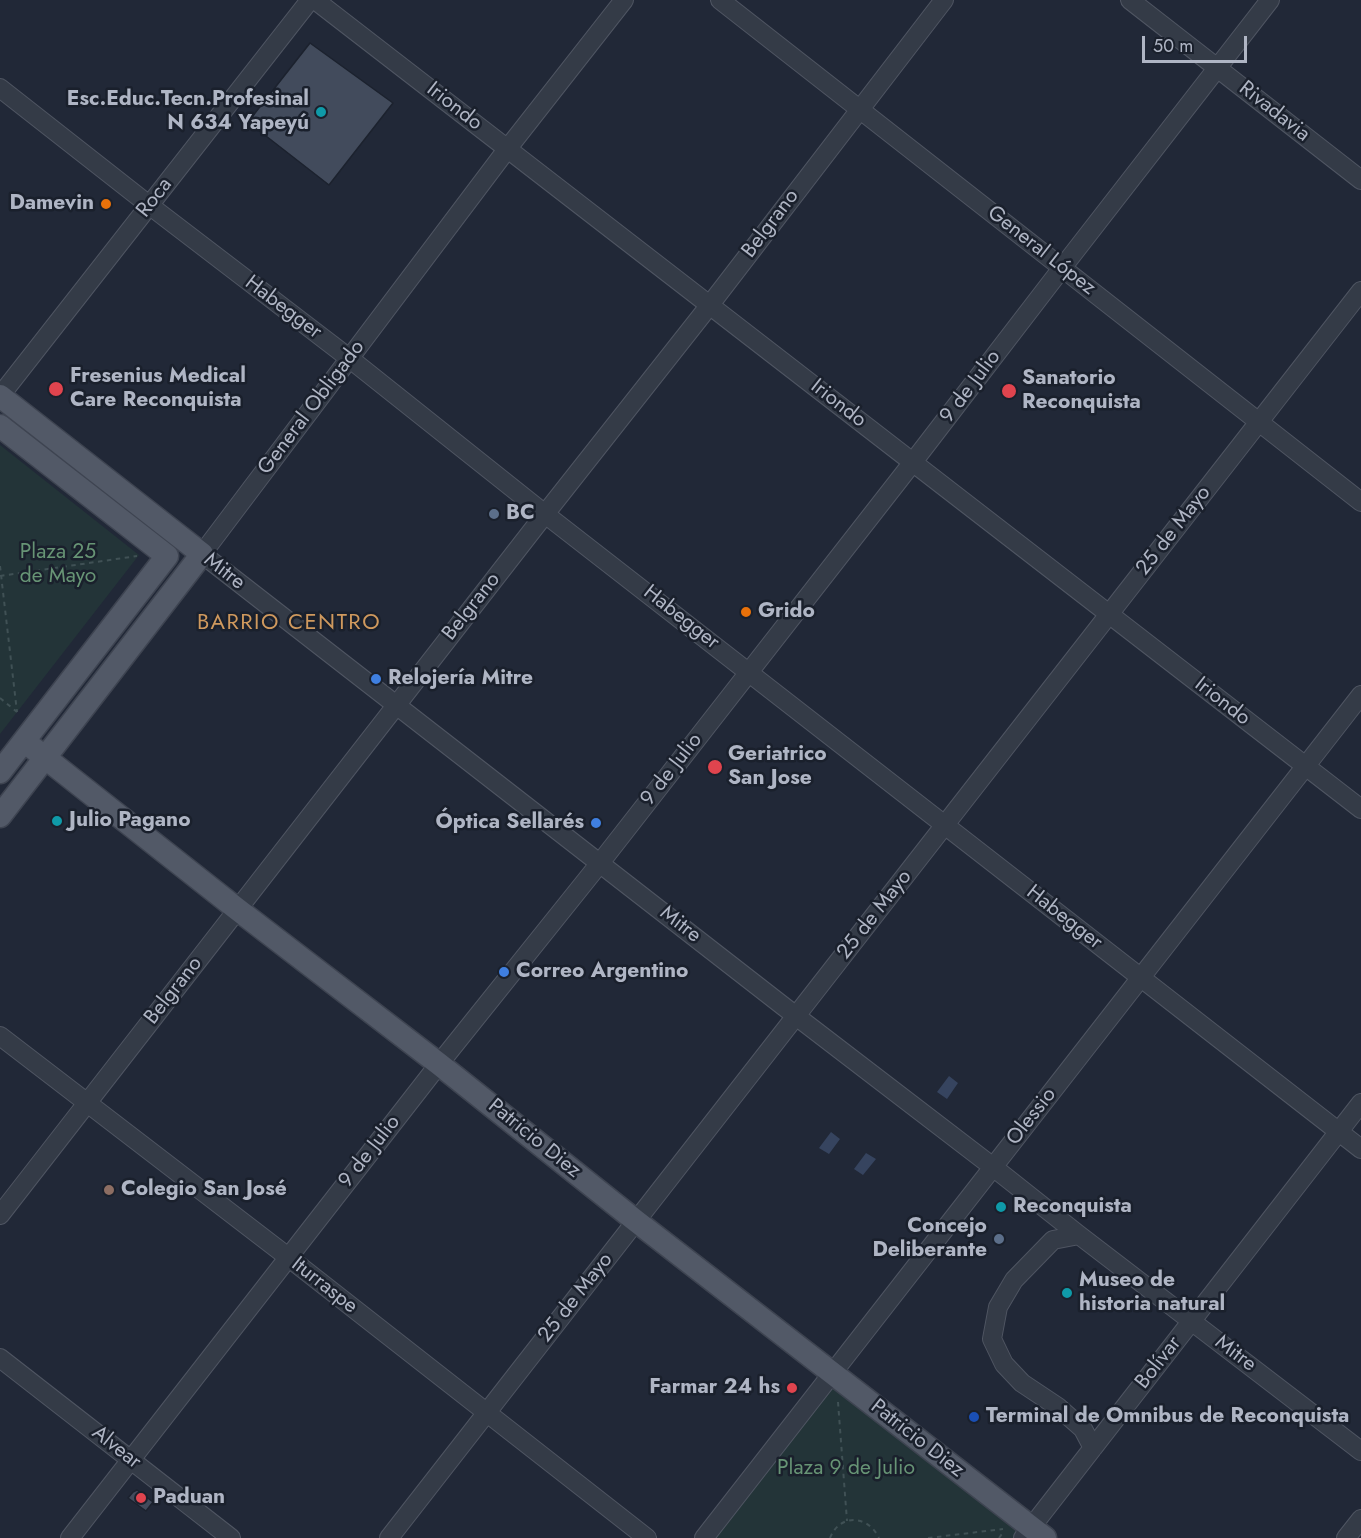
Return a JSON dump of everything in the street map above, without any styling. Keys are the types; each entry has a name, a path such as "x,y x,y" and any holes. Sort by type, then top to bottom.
{"main road":[{"name":"Mitre","path":"0,396 202,554"},
{"path":"0,426 167,556 0,772"},
{"name":"General Obligado","path":"0,816 202,554"},
{"name":"Patricio Diez","path":"24,741 237,909 440,1064 636,1221 833,1373 1033,1534"}],"street":[{"name":"Roca","path":"0,396 310,0"},
{"name":"Iriondo","path":"315,0 1361,809"},
{"name":"General Obligado","path":"202,554 508,148 624,0"},
{"name":"General López","path":"720,0 1361,502"},
{"name":"Belgrano","path":"0,1215 709,306 944,0"},
{"name":"Rivadavia","path":"1130,0 1361,180"},
{"name":"9 de Julio","path":"70,1538 288,1257 914,462 1270,0"},
{"name":"Habegger","path":"0,88 1361,1149"},
{"name":"25 de Mayo","path":"389,1538 1361,291"},
{"name":"Mitre","path":"202,554 796,1016 1361,1451"},
{"name":"Olessio","path":"704,1538 1361,695"},
{"name":"Iturraspe","path":"0,1036 288,1257 647,1538"},
{"name":"Bolívar","path":"1033,1534 1093,1448 1361,1103"},
{"path":"1079,1235 1053,1240 1014,1280 998,1307 993,1339 1004,1364 1023,1383 1058,1407 1083,1429 1093,1448"},
{"name":"Alvear","path":"0,1358 231,1538"},
{"path":"1346,1538 1361,1519"}],"path":[{"path":"1,576 139,555"},
{"path":"0,566 17,712 0,698"},
{"path":"833,1373 838,1392 848,1521"},
{"path":"830,1538 843,1522 860,1520 872,1526 879,1538"},
{"path":"997,1522 1006,1529"},
{"path":"928,1538 1006,1529"},
{"path":"999,1538 1006,1529"}],"green space":[{"name":"Plaza 25 de Mayo","path":"0,445 139,555 0,734"},
{"name":"Plaza 9 de Julio","path":"833,1373 1031,1527 1023,1538 704,1538"}],"water":[{"path":"949,1076 958,1083 947,1099 937,1092"},
{"path":"831,1132 840,1139 829,1154 819,1148"},
{"path":"866,1153 876,1159 863,1175 854,1169"}],"building":[{"name":"Esc.Educ.Tecn.Profesinal N 634 Yapeyú","path":"310,43 393,103 329,185 248,122"},
{"path":"137,1490 153,1502 146,1511 128,1498"}],"place":[{"name":"Esc.Educ.Tecn.Profesinal N 634 Yapeyú","path":"321,112"},
{"name":"Damevin","path":"106,204"},
{"name":"Fresenius Medical Care Reconquista","path":"56,389"},
{"name":"Sanatorio Reconquista","path":"1009,391"},
{"name":"BC","path":"494,514"},
{"name":"Grido","path":"746,612"},
{"name":"Relojería Mitre","path":"376,679"},
{"name":"Geriatrico San Jose","path":"715,767"},
{"name":"Julio Pagano","path":"57,821"},
{"name":"Óptica Sellarés","path":"596,823"},
{"name":"Correo Argentino","path":"504,972"},
{"name":"Colegio San José","path":"109,1190"},
{"name":"Reconquista","path":"1001,1207"},
{"name":"Concejo Deliberante","path":"999,1239"},
{"name":"Museo de historia natural","path":"1067,1293"},
{"name":"Farmar 24 hs","path":"792,1388"},
{"name":"Terminal de Omnibus de Reconquista","path":"974,1417"},
{"name":"Paduan","path":"141,1498"}],"district":[{"name":"BARRIO CENTRO","path":"289,624"}]}
